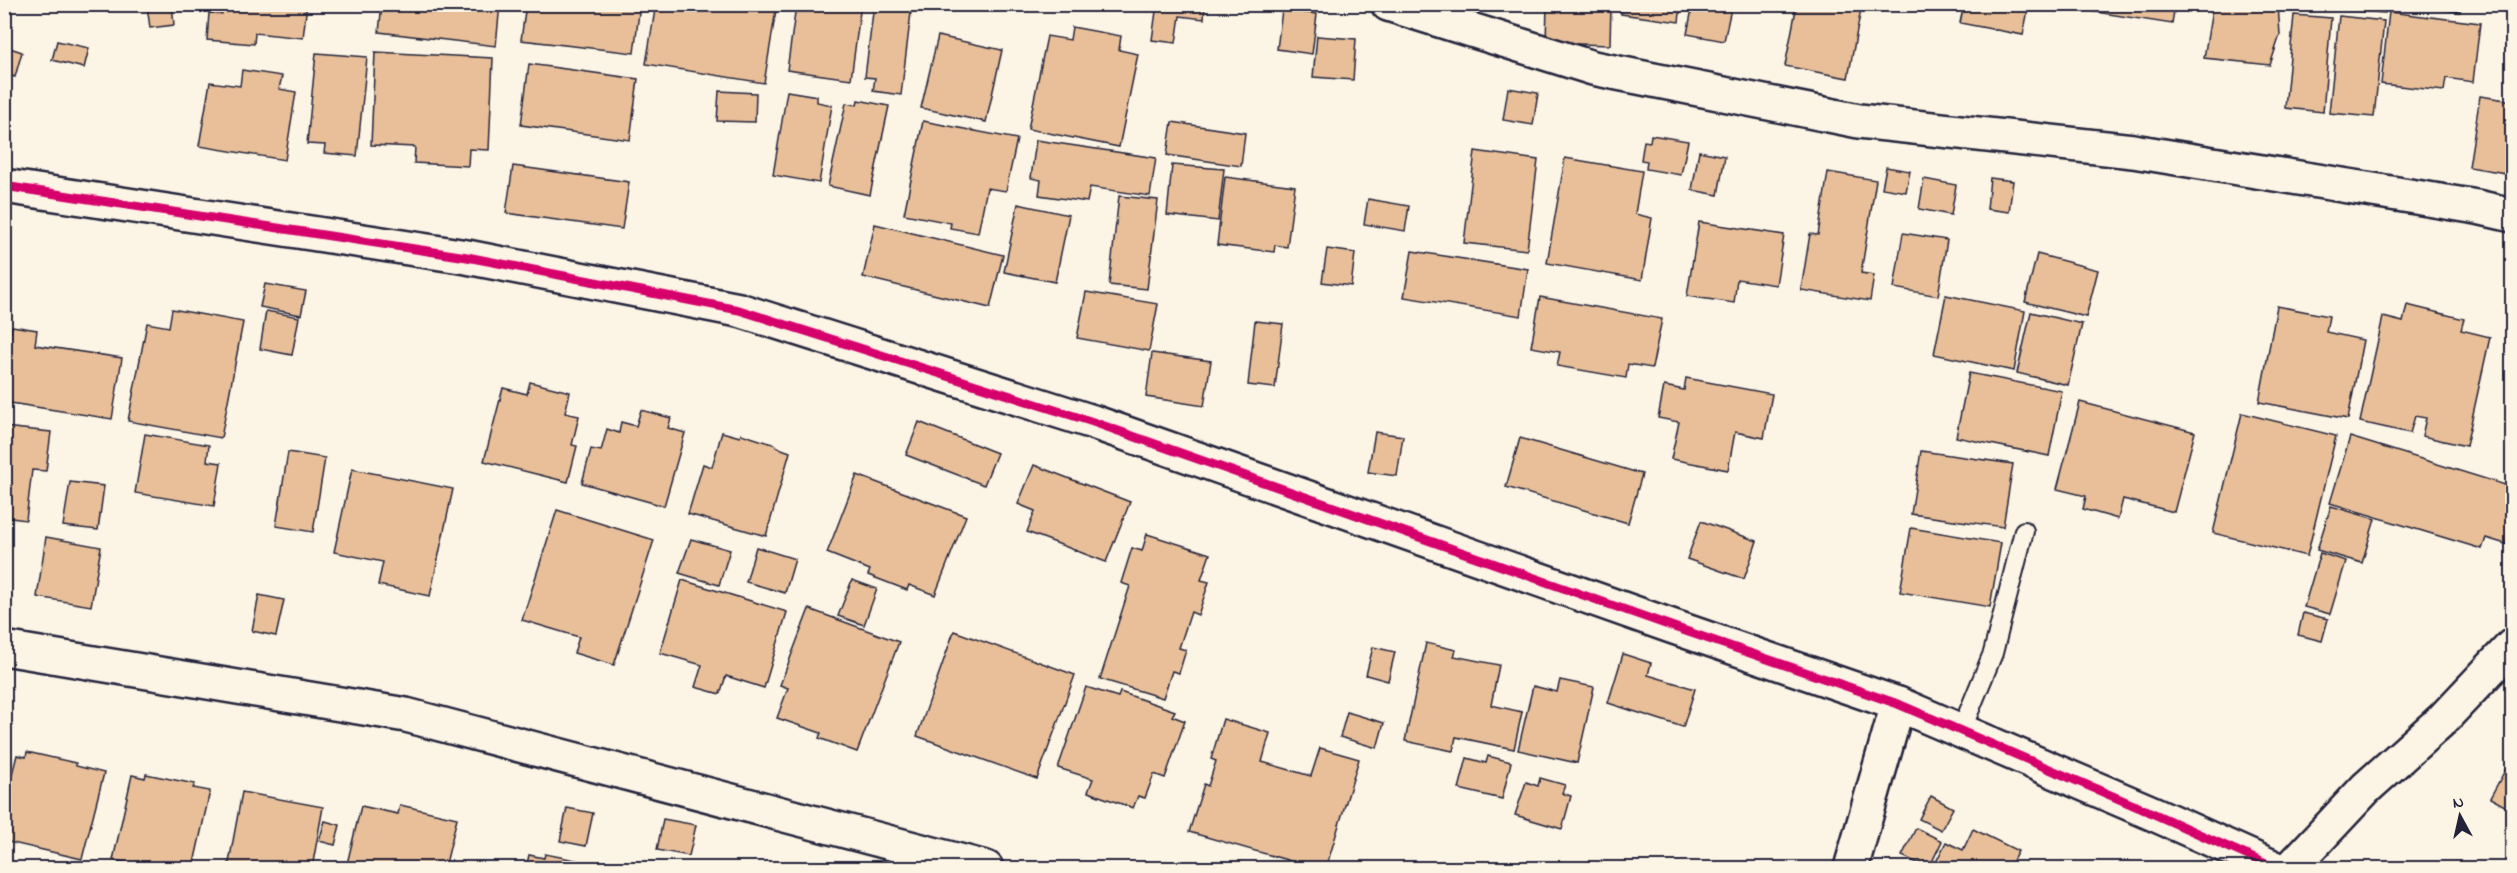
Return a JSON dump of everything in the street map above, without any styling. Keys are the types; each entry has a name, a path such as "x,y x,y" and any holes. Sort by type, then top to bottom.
{"street":[{"path":"1388,4 1593,68 1859,121 2133,151 2477,207 2512,215"},
{"path":"5,191 467,257 739,310 1093,422 1898,704 2275,868"},
{"path":"2291,868 2366,788 2443,719 2512,646"},
{"path":"4,648 406,715 928,861 986,868"},
{"path":"1851,868 1898,704"}],"lane":[{"path":"1961,731 1994,653 2024,531"}],"building":[{"path":"172,4 174,25 150,28 147,5"},
{"path":"223,4 307,4 303,38 255,33 254,44 207,40 209,13 222,14"},
{"path":"382,4 500,4 496,46 379,32"},
{"path":"526,4 640,4 634,53 521,40"},
{"path":"656,4 777,4 764,83 646,64"},
{"path":"861,4 851,79 787,70 796,6"},
{"path":"874,4 912,4 901,95 873,91 875,78 865,77"},
{"path":"1157,4 1205,4 1204,19 1180,16 1176,43 1152,40"},
{"path":"1547,4 1611,4 1610,45 1546,43"},
{"path":"1622,4 1681,4 1679,22 1621,14"},
{"path":"1693,4 1732,4 1724,41 1687,34"},
{"path":"1797,4 1862,4 1848,78 1785,66"},
{"path":"1964,4 2033,4 2029,5 2023,35 1960,23"},
{"path":"2045,4 2175,4 2172,24"},
{"path":"2213,4 2278,4 2280,35 2270,65 2204,58"},
{"path":"2313,4 2386,4 2385,13 2313,8"},
{"path":"2419,4 2461,4 2460,12 2419,7"},
{"path":"1282,10 1317,14 1312,54 1277,49"},
{"path":"2389,12 2480,23 2473,82 2446,78 2444,91 2381,84"},
{"path":"2294,15 2331,18 2323,112 2285,108"},
{"path":"2339,16 2384,21 2374,117 2329,113"},
{"path":"1072,27 1121,36 1119,50 1138,54 1119,147 1028,129 1047,36 1070,40"},
{"path":"938,36 1002,50 986,122 921,108"},
{"path":"1317,36 1356,39 1353,80 1313,77"},
{"path":"57,41 89,48 84,68 52,60"},
{"path":"4,46 22,52 15,77 4,74"},
{"path":"375,52 493,58 489,150 469,149 468,166 414,163 415,147 371,145"},
{"path":"316,53 367,57 357,156 324,153 325,145 307,144"},
{"path":"529,64 638,79 630,140 521,125"},
{"path":"242,70 282,76 279,89 296,92 285,160 199,146 210,82 240,86"},
{"path":"1508,88 1538,93 1533,125 1503,120"},
{"path":"719,91 756,93 755,122 717,121"},
{"path":"787,91 817,96 817,102 832,105 819,183 773,175"},
{"path":"2480,96 2512,101 2512,174 2469,167"},
{"path":"858,100 889,106 870,195 828,186 846,103 857,105"},
{"path":"923,121 1017,139 1006,191 987,188 978,233 950,228 951,223 904,214"},
{"path":"1172,122 1245,133 1241,166 1167,155"},
{"path":"1651,135 1688,141 1681,175 1646,169 1647,161 1641,160 1644,141 1650,142"},
{"path":"1036,140 1156,158 1150,196 1090,187 1087,202 1039,195 1041,180 1031,178"},
{"path":"1475,151 1538,160 1527,250 1464,243"},
{"path":"1699,151 1725,156 1718,195 1692,190"},
{"path":"1565,158 1642,171 1635,214 1652,218 1642,280 1547,263"},
{"path":"1172,165 1224,169 1218,221 1167,215"},
{"path":"513,166 629,182 622,229 506,213"},
{"path":"1886,167 1910,171 1906,192 1882,188"},
{"path":"1828,172 1876,180 1861,273 1874,275 1870,301 1801,290 1810,234 1818,235"},
{"path":"1225,177 1295,186 1287,247 1275,245 1274,252 1217,245"},
{"path":"1990,178 2013,181 2009,212 1987,209"},
{"path":"1924,179 1956,185 1951,215 1919,209"},
{"path":"1119,196 1158,200 1147,289 1109,285"},
{"path":"1368,199 1409,206 1405,231 1364,224"},
{"path":"1018,204 1069,215 1055,282 1004,272"},
{"path":"1699,222 1784,235 1776,285 1737,279 1734,303 1687,296"},
{"path":"875,224 1003,255 990,308 863,277"},
{"path":"1903,233 1947,240 1938,296 1894,288"},
{"path":"1327,249 1355,253 1351,286 1322,282"},
{"path":"1412,251 1528,269 1521,316 1404,297"},
{"path":"2037,254 2098,270 2086,317 2025,302"},
{"path":"265,284 306,291 301,315 260,307"},
{"path":"1086,292 1158,304 1149,351 1077,338"},
{"path":"1946,295 2025,311 2014,371 1934,354"},
{"path":"1540,297 1662,319 1652,368 1628,364 1626,378 1557,366 1560,352 1531,347"},
{"path":"2407,305 2464,319 2461,330 2490,337 2466,446 2422,436 2426,418 2415,416 2410,433 2360,422 2383,317 2403,322"},
{"path":"2277,306 2329,316 2326,332 2363,340 2348,419 2259,402"},
{"path":"172,309 243,322 221,438 128,421 147,323 169,327"},
{"path":"266,311 299,317 292,355 260,349"},
{"path":"2031,312 2082,324 2068,385 2017,373"},
{"path":"1255,321 1283,324 1275,388 1248,385"},
{"path":"12,326 37,330 35,345 122,358 112,419 4,402 4,375"},
{"path":"1152,353 1211,361 1204,406 1146,397"},
{"path":"1969,373 2062,391 2049,456 1956,437"},
{"path":"1686,378 1772,394 1764,438 1735,432 1728,470 1671,459 1679,422 1658,418 1664,386 1684,390"},
{"path":"530,382 570,392 565,413 579,416 572,445 577,446 568,482 484,461 503,388 527,394"},
{"path":"2080,402 2195,432 2174,512 2123,499 2118,519 2083,509 2086,496 2057,489"},
{"path":"641,410 671,418 668,428 685,433 664,506 582,483 591,449 601,451 607,429 619,433 621,422 636,426"},
{"path":"2242,413 2336,436 2307,556 2213,533"},
{"path":"919,422 997,453 984,485 906,455"},
{"path":"4,427 51,432 46,471 32,470 26,520 4,517"},
{"path":"722,432 740,437 741,434 790,452 766,536 688,514 703,464 712,467"},
{"path":"1375,432 1403,436 1397,476 1368,472"},
{"path":"145,434 209,445 207,461 221,463 214,506 135,493"},
{"path":"2350,437 2512,487 2512,546 2486,538 2482,549 2330,503"},
{"path":"1520,438 1642,474 1628,523 1506,487"},
{"path":"1921,451 2013,464 2003,527 1911,514"},
{"path":"288,452 325,458 313,532 276,526"},
{"path":"1034,465 1130,502 1106,562 1027,532 1035,511 1018,504"},
{"path":"352,469 453,489 430,596 378,585 383,562 334,552"},
{"path":"857,475 966,516 935,595 909,585 907,590 868,575 870,570 827,553"},
{"path":"70,482 104,486 98,530 63,526"},
{"path":"2331,506 2375,519 2362,563 2317,550"},
{"path":"557,510 654,540 614,665 574,653 579,637 522,620"},
{"path":"1701,521 1757,541 1744,579 1687,559"},
{"path":"1911,528 2001,543 1990,607 1900,592"},
{"path":"1147,534 1210,554 1201,580 1209,582 1198,615 1191,612 1179,648 1186,650 1179,673 1172,671 1163,698 1100,679 1130,586 1121,583 1132,548 1142,551"},
{"path":"46,537 101,547 91,606 37,597"},
{"path":"691,539 730,550 719,585 679,573"},
{"path":"756,547 795,559 785,593 746,582"},
{"path":"2320,553 2346,561 2330,614 2304,607"},
{"path":"682,580 787,612 764,688 726,676 720,694 695,687 702,665 660,653"},
{"path":"852,580 877,589 864,625 838,616"},
{"path":"259,595 284,600 276,636 252,631"},
{"path":"809,609 899,642 857,752 819,738 821,733 777,718 788,688 780,685"},
{"path":"2303,613 2328,619 2322,641 2298,635"},
{"path":"954,631 1075,675 1037,779 917,736"},
{"path":"1426,643 1456,650 1454,656 1499,665 1491,705 1522,712 1514,749 1456,737 1453,751 1405,741"},
{"path":"1373,647 1395,652 1388,681 1366,675"},
{"path":"1623,654 1651,663 1648,675 1695,689 1683,727 1608,703"},
{"path":"1560,680 1594,687 1577,763 1518,750 1533,686 1557,692"},
{"path":"1086,687 1118,697 1120,692 1175,711 1172,716 1185,721 1165,778 1154,774 1145,798 1138,796 1133,808 1088,792 1093,779 1058,768"},
{"path":"1347,712 1384,723 1377,748 1340,737"},
{"path":"1223,719 1270,733 1262,762 1311,776 1320,748 1359,759 1326,868 1315,868 1189,832 1204,784 1208,786 1216,761 1211,759"},
{"path":"27,752 76,763 76,766 104,773 82,859 4,841 4,805 17,755 26,757"},
{"path":"1488,756 1511,762 1502,799 1459,789 1467,758 1486,763"},
{"path":"2509,763 2512,765 2512,810 2490,798"},
{"path":"146,774 195,784 193,788 210,791 193,868 154,868 113,860 132,775 145,778"},
{"path":"1540,778 1565,785 1562,793 1571,796 1562,829 1515,815 1526,782 1538,786"},
{"path":"242,792 323,807 312,868 228,868"},
{"path":"1931,796 1953,808 1941,830 1919,819"},
{"path":"400,805 457,818 445,868 346,868 361,806 398,814"},
{"path":"567,808 593,813 586,846 560,841"},
{"path":"663,819 696,825 689,856 657,850"},
{"path":"325,821 340,825 335,845 319,841"},
{"path":"1916,828 1942,841 1929,868 1902,856"},
{"path":"1973,829 2018,851 2009,868 1933,868 1946,842 1963,850"},
{"path":"545,854 586,862 584,868 526,868 529,855 544,858"}],"cycle path":[{"path":"4,186 467,257 739,310 1093,422 1898,704 2275,868"}]}
